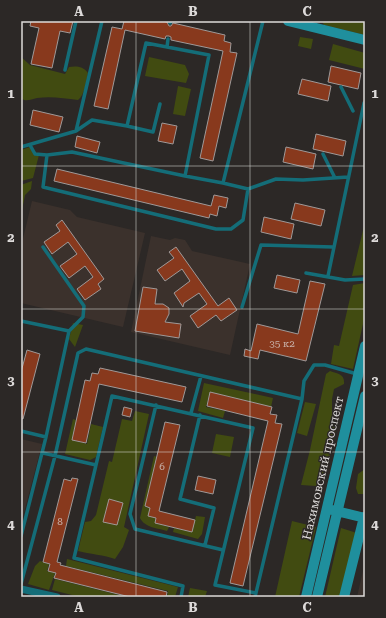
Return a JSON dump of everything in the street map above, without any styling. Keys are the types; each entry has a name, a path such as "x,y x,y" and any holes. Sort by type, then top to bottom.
{"main road":[{"path":"294,22 320,25 365,40"},
{"name":"Нахимовский проспект","path":"306,597 365,346"},
{"name":"Нахимовский проспект","path":"317,597 365,396"},
{"path":"326,508 364,517 344,597"}],"street":[{"path":"21,589 56,597"}],"lane":[{"path":"65,70 76,21"},
{"path":"76,131 102,21"},
{"path":"223,183 263,21"},
{"path":"167,47 168,39"},
{"path":"126,126 146,43 209,55 185,176"},
{"path":"341,87 353,111"},
{"path":"328,276 364,103"},
{"path":"21,147 76,131 92,120 154,132 160,104"},
{"path":"30,145 35,154 47,156 72,152 248,189 276,179 303,180 348,177"},
{"path":"322,154 335,178"},
{"path":"47,156 43,187 216,229 231,229 243,220 248,189"},
{"path":"242,307 261,245 333,247"},
{"path":"21,536 43,453 69,331 83,317 84,306 43,247"},
{"path":"306,273 346,280 365,279"},
{"path":"21,321 69,331"},
{"path":"21,584 55,456 78,353 86,349 302,399"},
{"path":"181,597 183,586 74,558 112,396 252,428 215,585 256,595 302,399 304,381 314,365 325,365 358,375"},
{"path":"191,414 201,376"},
{"path":"156,406 130,514 136,529 223,550"},
{"path":"200,415 180,499 214,508 205,546"},
{"path":"21,431 46,437"},
{"path":"43,453 96,465"}],"shaded area":[{"path":"32,201 70,210 77,217 145,233 123,327 21,303 21,247"},
{"path":"151,236 170,240 175,238 185,240 192,251 250,264 230,355 131,332"},
{"path":"21,439 42,444 21,524"},
{"path":"365,562 365,597 357,597"}],"green space":[{"path":"322,21 365,21 365,35 324,25"},
{"path":"300,37 313,39 311,49 298,46"},
{"path":"333,44 365,53 365,69 329,60"},
{"path":"21,57 30,65 65,74 69,67 84,69 88,73 82,95 78,100 52,97 27,100 22,99"},
{"path":"149,57 185,65 189,74 186,83 145,76"},
{"path":"178,86 191,89 185,116 173,114"},
{"path":"30,147 39,155 33,178 21,181 21,150"},
{"path":"32,181 31,189 25,195 21,215 21,185"},
{"path":"365,222 365,275 352,276"},
{"path":"365,283 365,315 353,369 331,364 334,345 339,346 353,285"},
{"path":"73,323 83,325 75,347 69,339"},
{"path":"330,371 342,376 344,381 344,384 334,389 332,399 332,412 338,417 333,444 328,462 316,486 301,485 326,374"},
{"path":"204,383 273,398 271,407 210,392 206,407 225,411 223,418 198,411"},
{"path":"305,402 316,404 307,436 297,433"},
{"path":"135,411 149,414 124,527 129,530 123,547 115,559 107,556 78,551 85,522 91,521 96,515 109,461 112,462 122,419 132,421"},
{"path":"73,419 76,420 72,440 87,444 91,424 103,427 96,457 90,460 65,454"},
{"path":"216,434 234,437 230,457 212,453"},
{"path":"154,456 157,457 145,507 150,508 156,518 155,523 169,527 167,531 148,526 140,518"},
{"path":"365,469 365,494 358,494 356,488 358,474"},
{"path":"196,516 205,517 202,534 198,539 173,532 174,528 192,532"},
{"path":"292,521 316,527 299,597 275,597"},
{"path":"341,528 357,533 341,597 325,597"},
{"path":"67,559 178,587 175,597 167,597 168,591 66,566"},
{"path":"40,561 49,564 47,571 55,573 49,590 28,584 35,566"},
{"path":"55,579 127,597 80,597 52,590"},
{"path":"190,588 207,591 205,597 188,597"}],"building":[{"path":"31,21 73,21 70,33 60,31 52,68 31,64 39,28 30,26"},
{"path":"124,21 162,21 167,22 169,26 173,23 225,35 224,41 231,43 230,52 237,53 213,161 200,158 223,51 171,40 171,37 169,36 166,36 165,39 125,30 108,109 94,106 112,27 122,29"},
{"path":"331,66 361,73 358,89 328,82"},
{"path":"302,79 331,86 328,101 298,94"},
{"path":"33,110 63,117 59,132 30,125"},
{"path":"162,123 177,126 173,144 158,141"},
{"path":"316,134 346,141 343,156 313,149"},
{"path":"77,136 100,142 97,153 75,147"},
{"path":"286,147 316,154 313,169 283,162"},
{"path":"57,169 211,206 214,195 228,198 226,208 219,206 217,216 210,214 209,218 54,181"},
{"path":"295,203 325,210 321,226 291,219"},
{"path":"264,217 294,224 291,239 261,232"},
{"path":"62,220 104,279 98,284 101,289 85,300 77,289 93,277 85,266 69,278 60,266 77,254 68,242 52,254 44,242 60,231 56,225"},
{"path":"176,247 218,306 229,298 237,310 221,321 216,315 198,328 190,316 207,304 199,293 184,303 183,307 174,293 190,281 182,269 165,281 157,270 174,258 169,252"},
{"path":"277,275 300,280 297,293 274,288"},
{"path":"310,281 325,284 306,361 260,350 258,359 244,356 245,349 251,351 257,324 298,334"},
{"path":"143,287 157,289 155,304 163,304 169,308 169,314 165,322 181,324 179,338 135,331"},
{"path":"27,350 40,354 23,419 21,418 21,372"},
{"path":"100,368 186,387 182,402 99,384 86,443 72,440 85,380 90,381 92,373 98,374"},
{"path":"210,392 272,407 270,414 277,415 275,423 282,424 243,586 230,583 268,421 207,406"},
{"path":"124,407 132,409 130,417 122,415"},
{"path":"165,422 180,425 159,511 195,520 192,532 155,523 156,518 148,516 150,508 145,506"},
{"path":"198,476 216,480 213,494 195,490"},
{"path":"72,478 78,479 57,562 61,563 60,565 167,592 166,597 130,597 54,578 56,573 48,571 50,564 43,562 64,479 71,481"},
{"path":"109,499 123,503 117,525 103,522"}]}
